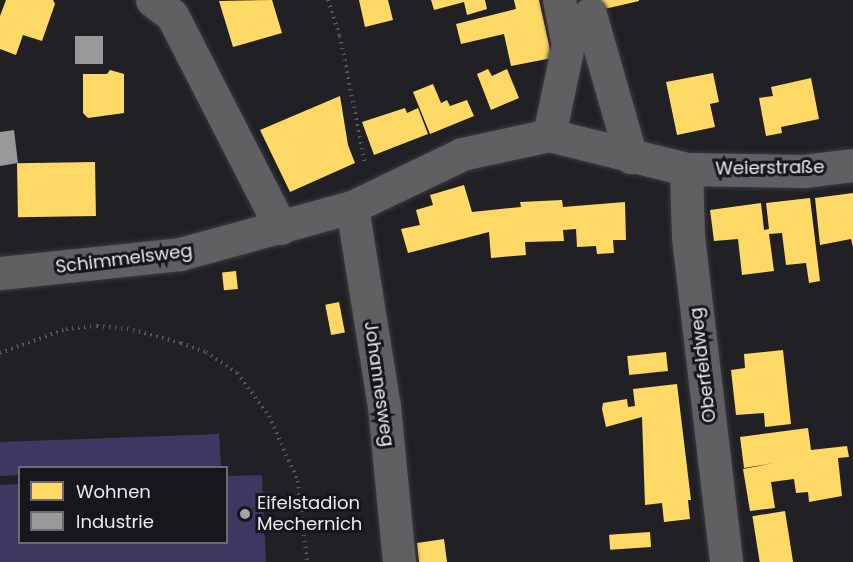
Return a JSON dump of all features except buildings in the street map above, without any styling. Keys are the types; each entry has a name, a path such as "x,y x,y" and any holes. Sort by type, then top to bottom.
{"street":[{"path":"152,0 172,15 281,228"},
{"path":"549,135 568,45 559,0"},
{"path":"590,15 631,157"},
{"name":"Schimmelsweg","path":"0,273 180,254 281,228 362,202 462,154 549,135"},
{"name":"Weierstraße","path":"549,135 686,169 804,171 853,165"},
{"name":"Oberfeldweg","path":"686,169 688,237 726,562"},
{"name":"Johannesweg","path":"362,202 399,562"}],"path":[{"path":"328,0 340,36 362,202"},
{"path":"0,353 66,329 98,326 156,335 206,352 237,373 280,435 298,481 307,562"}],"shaded area":[{"path":"219,434 221,466 18,466 18,475 0,476 0,442"},
{"name":"Eifelstadion Mechernich","path":"262,475 266,562 0,562 0,485 18,484 18,544 228,544 228,476"}],"place":[{"name":"Eifelstadion Mechernich","path":"245,514"}]}
